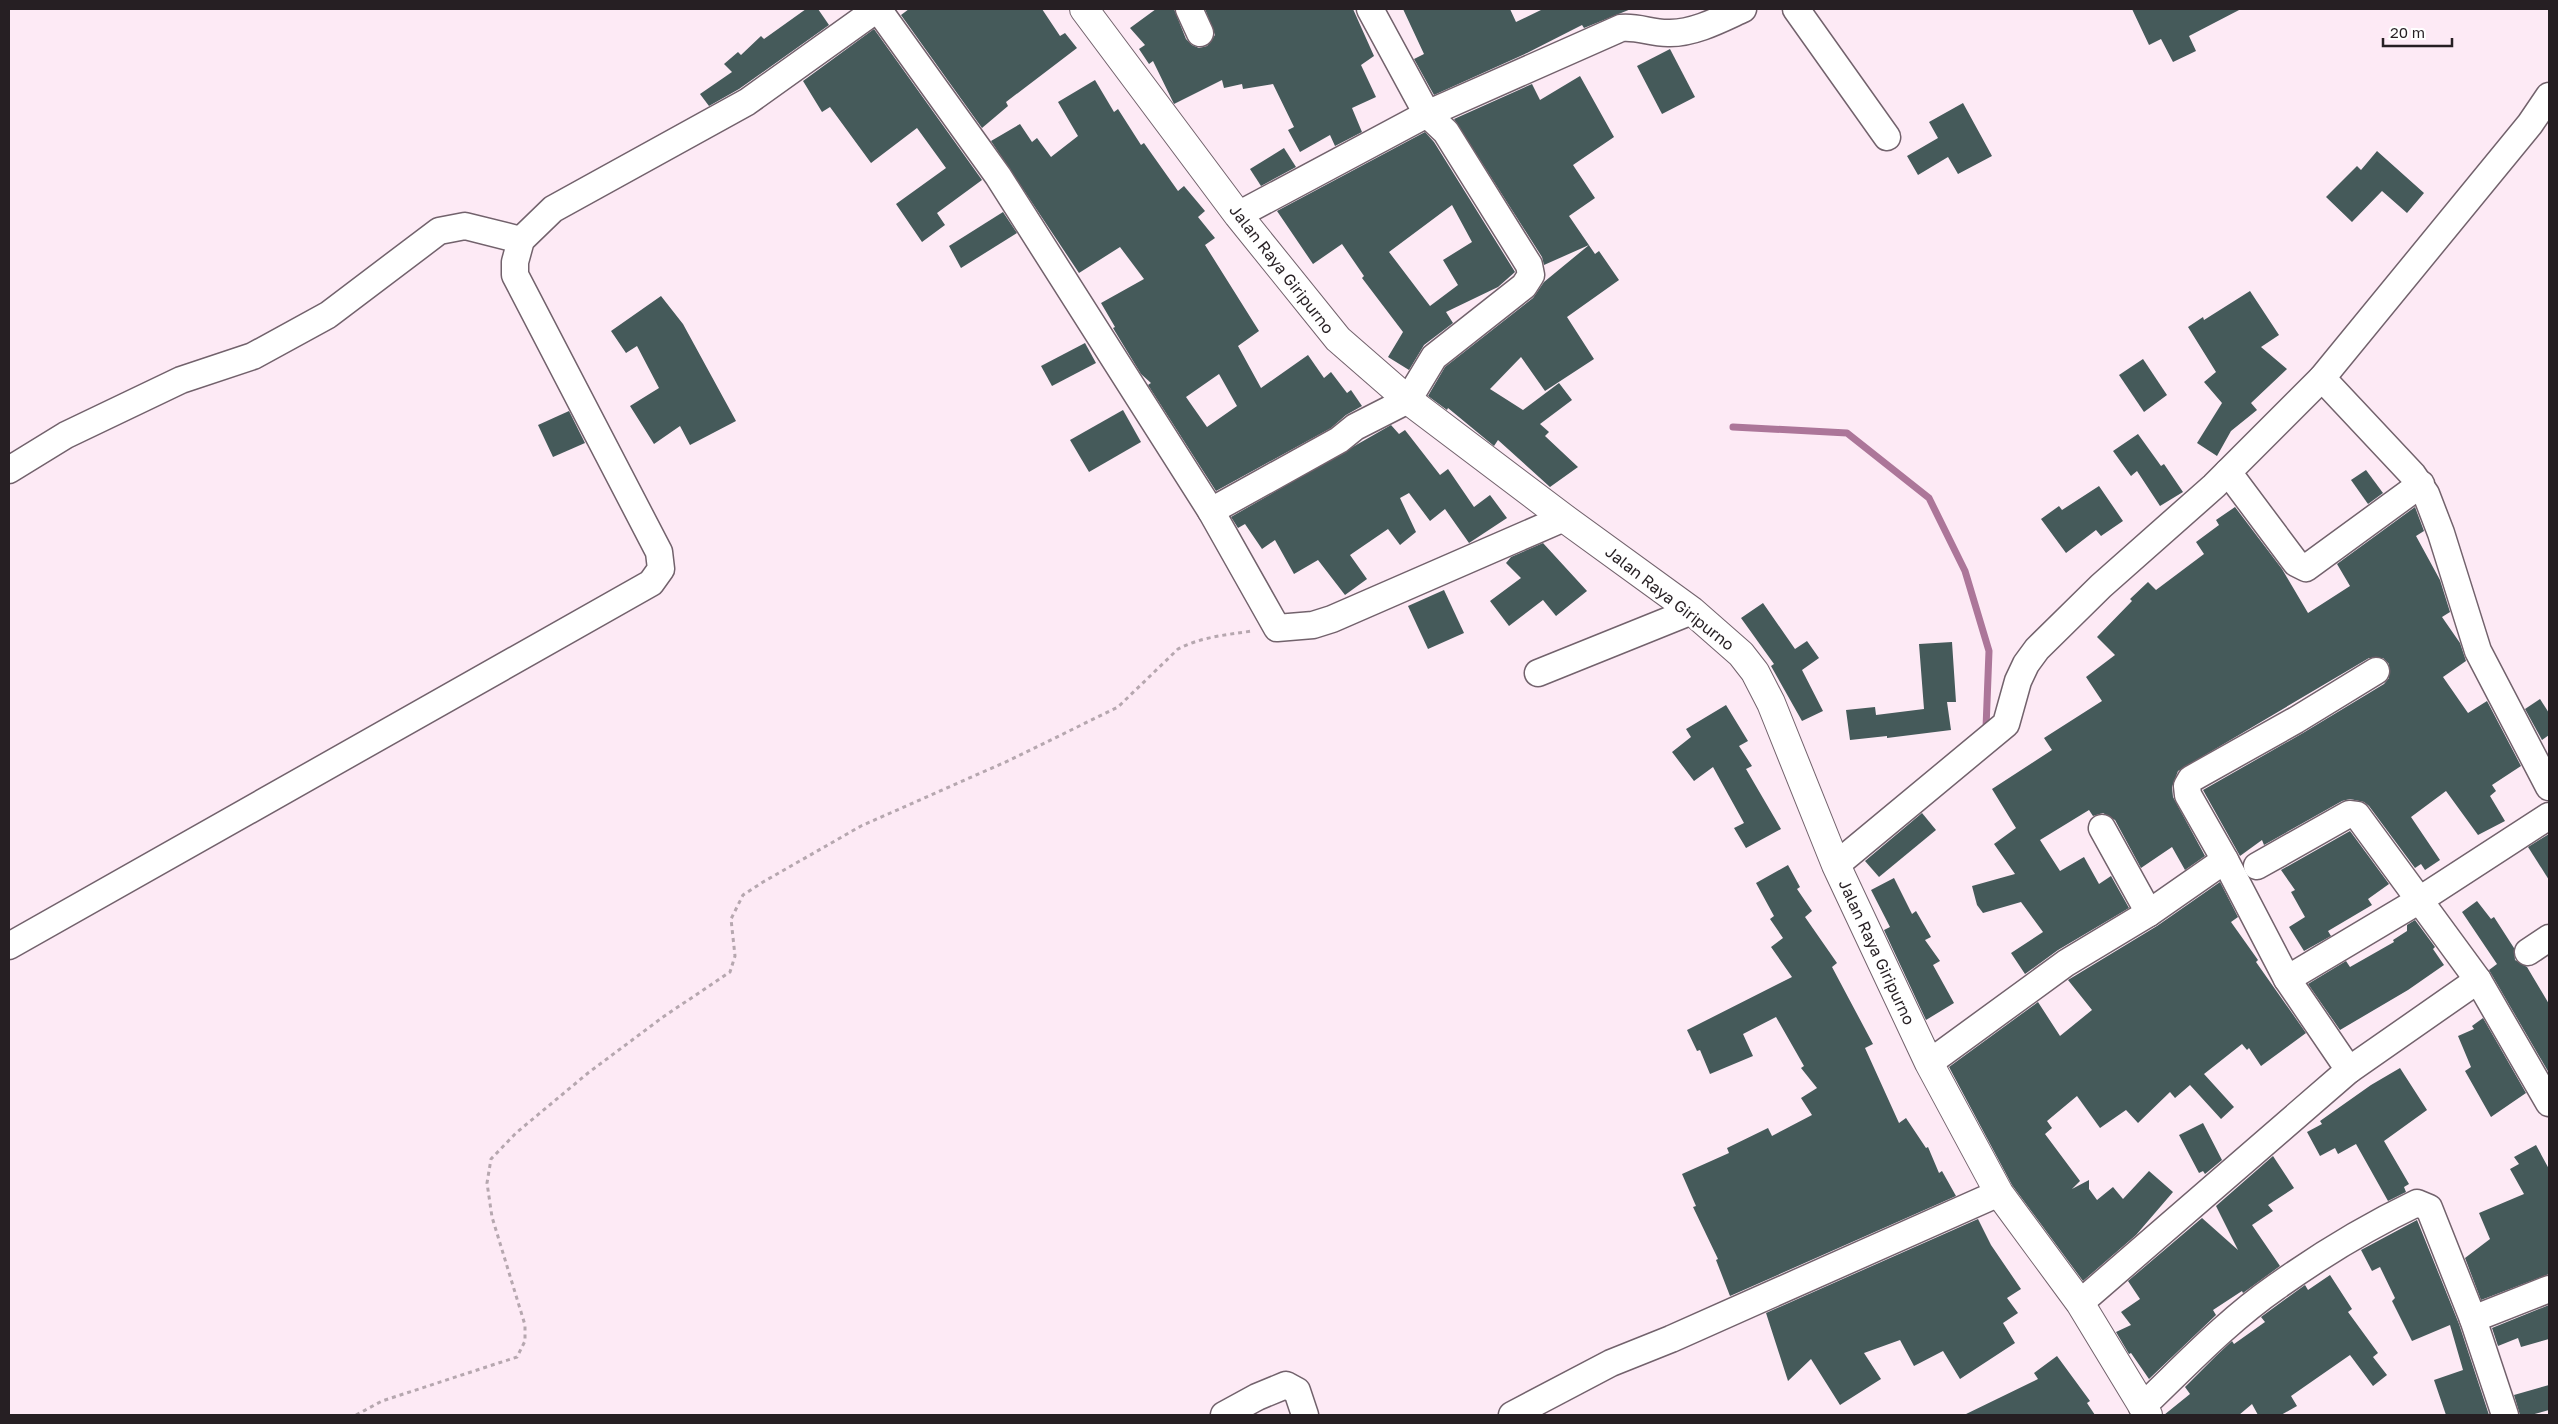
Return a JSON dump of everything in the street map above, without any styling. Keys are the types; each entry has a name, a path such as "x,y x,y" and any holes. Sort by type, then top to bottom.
{"main road":[{"name":"Jalan Raya Giripurno","path":"1084,9 1238,215 1324,324 1408,400 1564,518 1692,611 1742,654 1764,688 1836,865 1928,1063 1999,1193 2080,1303 2145,1411"}],"street":[{"path":"9,946 651,583 661,569 659,552 515,275 515,262 521,240 553,208 747,102 878,9 998,176 1211,511 1277,628 1313,626 1332,619 1564,518"},
{"path":"1189,9 1200,33"},
{"path":"1211,511 1339,440 1355,427 1408,400 1439,353 1524,286 1531,275 1529,265 1446,132 1427,114 1370,9"},
{"path":"1238,215 1427,114 1621,28 1635,27 1670,33 1707,25 1743,9"},
{"path":"1796,9 1888,137"},
{"path":"1836,865 2006,724 2018,680 2026,664 2037,649 2101,586 2228,472 2322,378 2530,124 2549,96"},
{"path":"9,470 66,435 181,380 252,356 328,315 439,231 465,226 521,240"},
{"path":"2322,378 2420,484 2441,533 2478,651 2542,752 2549,787"},
{"path":"2228,472 2296,563 2306,568 2420,484"},
{"path":"1538,673 1692,611"},
{"path":"2349,1070 2287,979 2188,794 2189,782 2376,671"},
{"path":"2257,866 2341,818 2355,813 2478,980 2549,1103"},
{"path":"2287,979 2418,901 2549,816"},
{"path":"2102,828 2150,913"},
{"path":"1928,1063 2066,963 2150,913 2225,860"},
{"path":"2528,952 2549,938"},
{"path":"2080,1303 2349,1070 2478,980"},
{"path":"1512,1415 1612,1363 1671,1339 1999,1193"},
{"path":"2145,1411 2234,1320 2276,1287 2340,1247 2417,1203 2429,1208 2473,1320 2505,1415"},
{"path":"2473,1320 2549,1289"},
{"path":"1224,1415 1257,1396 1286,1386 1296,1391 1305,1415"}],"path":[{"path":"356,1415 382,1401 517,1357 525,1341 525,1325 492,1217 488,1182 491,1159 516,1133 588,1073 663,1017 730,972 735,956 730,919 743,896 763,882 861,826 1010,760 1118,707 1178,649 1199,639 1277,628"}],"building":[{"path":"806,9 818,9 829,25 739,89 709,106 700,94 732,72 724,64 738,52 741,55 761,36 764,39"},
{"path":"909,9 1042,9 1060,36 1065,33 1077,48 1006,102 1008,106 982,128 901,15"},
{"path":"1156,9 1174,9 1186,39 1192,45 1199,48 1207,46 1215,35 1205,9 1353,9 1374,56 1361,65 1376,97 1352,108 1362,132 1335,146 1330,135 1300,152 1288,130 1294,127 1273,84 1243,89 1242,84 1224,88 1222,80 1174,104 1153,61 1149,64 1139,49 1145,45 1130,28"},
{"path":"1403,9 1510,9 1516,22 1543,9 1631,9 1584,28 1582,25 1527,53 1434,95 1414,59 1424,54"},
{"path":"2132,9 2241,9 2189,36 2196,51 2173,62 2161,39 2149,45"},
{"path":"874,29 982,180 937,213 945,225 922,242 896,204 946,168 917,128 871,163 830,107 822,112 803,81"},
{"path":"1670,49 1695,97 1662,114 1637,66"},
{"path":"1580,76 1614,137 1573,165 1595,198 1569,216 1589,245 1544,265 1542,257 1454,119 1532,84 1540,100"},
{"path":"1095,80 1114,112 1118,109 1141,145 1144,143 1178,191 1184,186 1205,211 1198,217 1215,238 1205,245 1259,331 1238,346 1261,388 1308,355 1324,378 1331,372 1347,393 1351,390 1362,406 1346,415 1331,428 1216,491 1148,385 1151,383 1141,374 1113,328 1115,327 1101,303 1144,279 1120,247 1079,273 991,141 1020,124 1032,142 1037,138 1051,157 1078,136 1058,102","holes":["1219,374 1237,406 1207,427 1186,397"]},
{"path":"1963,103 1992,156 1958,174 1948,157 1918,175 1907,156 1938,138 1929,122"},
{"path":"1425,132 1434,142 1515,272 1498,287 1446,312 1453,323 1424,345 1409,370 1388,357 1403,332 1362,278 1364,276 1342,244 1313,264 1277,211","holes":["1452,205 1472,242 1443,260 1458,285 1430,306 1389,252"]},
{"path":"1284,148 1296,167 1261,186 1250,169"},
{"path":"2377,151 2424,193 2407,213 2382,191 2352,222 2326,197 2357,166 2361,170"},
{"path":"1003,212 1017,233 961,268 949,246"},
{"path":"1589,245 1595,254 1599,251 1619,280 1567,317 1594,359 1545,391 1521,357 1490,389 1523,410 1559,383 1572,400 1540,424 1549,432 1545,436 1578,467 1550,487 1498,440 1494,446 1448,408 1447,410 1428,396 1445,367 1533,298 1544,282"},
{"path":"2250,291 2279,335 2261,347 2287,369 2251,403 2257,410 2231,431 2217,456 2197,443 2222,403 2204,382 2216,372 2188,327 2203,317 2204,320"},
{"path":"661,296 683,324 736,421 690,445 680,426 654,444 630,406 659,388 637,346 626,353 611,331"},
{"path":"1085,343 1096,363 1052,386 1041,366"},
{"path":"2143,359 2167,395 2144,412 2119,375"},
{"path":"1123,410 1141,442 1089,472 1070,440"},
{"path":"569,411 585,443 553,457 538,425"},
{"path":"1391,425 1399,434 1405,430 1440,475 1448,469 1474,507 1490,495 1507,518 1469,543 1445,509 1430,521 1409,493 1400,498 1416,532 1400,545 1388,529 1350,555 1367,579 1345,595 1318,560 1294,574 1275,540 1262,549 1245,524 1238,528 1231,517"},
{"path":"2138,434 2161,466 2164,464 2183,492 2160,506 2137,471 2131,476 2113,451"},
{"path":"2366,470 2383,493 2368,504 2351,480"},
{"path":"2099,486 2123,521 2101,536 2096,530 2066,553 2041,519 2059,506 2062,510"},
{"path":"2235,507 2282,569 2308,613 2350,586 2337,564 2415,507 2424,531 2416,536 2440,580 2450,612 2442,617 2460,643 2466,661 2443,677 2468,713 2487,701 2521,766 2492,785 2496,791 2490,796 2505,821 2478,835 2446,791 2411,817 2440,860 2425,870 2421,864 2415,868 2369,806 2364,802 2350,799 2342,801 2264,845 2262,840 2240,856 2203,790 2384,684 2389,678 2389,664 2383,658 2369,658 2178,771 2172,787 2173,797 2205,856 2185,870 2172,847 2141,868 2115,820 2103,813 2093,816 2089,810 2040,840 2060,871 2084,857 2099,884 2111,876 2129,908 2058,950 2025,974 2011,953 2043,932 2021,902 1983,913 1977,905 1972,886 2015,874 1994,844 2016,828 1992,789 2052,750 2044,738 2102,701 2086,677 2115,655 2097,637 2132,601 2130,599 2148,582 2156,590 2204,554 2196,542 2219,525 2216,520"},
{"path":"1543,543 1587,591 1556,616 1543,600 1509,626 1490,601 1521,578 1506,563 1511,557"},
{"path":"1444,590 1464,633 1428,649 1408,606"},
{"path":"1763,603 1795,649 1807,641 1819,658 1802,670 1823,711 1802,721 1771,666 1774,664 1741,618"},
{"path":"1952,642 1956,702 1947,702 1951,730 1887,738 1887,736 1850,740 1846,710 1875,707 1876,715 1924,709 1919,644"},
{"path":"2540,699 2549,713 2549,735 2542,740 2525,709"},
{"path":"1726,705 1748,741 1739,746 1752,766 1746,769 1781,829 1746,848 1734,828 1744,823 1713,767 1694,781 1672,752 1691,737 1686,729"},
{"path":"1922,813 1936,830 1879,877 1865,861"},
{"path":"2350,831 2389,884 2368,899 2372,905 2328,931 2331,936 2304,951 2289,927 2305,917 2291,892 2295,890 2281,870"},
{"path":"2549,834 2549,880 2528,847"},
{"path":"1788,865 1800,887 1797,889 1812,911 1805,917 1837,963 1832,967 1873,1044 1865,1048 1899,1123 1906,1118 1926,1148 1928,1147 1939,1173 1942,1171 1956,1196 1730,1296 1716,1260 1718,1259 1693,1207 1696,1206 1682,1174 1729,1153 1727,1148 1768,1128 1772,1136 1812,1115 1801,1098 1817,1088 1801,1068 1804,1066 1776,1017 1743,1034 1753,1056 1710,1074 1700,1050 1697,1051 1687,1030 1792,977 1771,947 1783,938 1770,919 1774,916 1756,883"},
{"path":"1894,878 1912,914 1916,911 1931,937 1925,940 1940,961 1933,965 1954,1003 1926,1020 1884,930 1890,927 1871,890"},
{"path":"2220,882 2238,917 2231,922 2258,960 2256,962 2306,1033 2261,1066 2249,1048 2247,1050 2242,1044 2204,1074 2234,1107 2221,1119 2190,1085 2175,1098 2170,1092 2138,1123 2126,1110 2100,1128 2077,1096 2047,1121 2052,1128 2045,1134 2080,1181 2072,1189 2089,1180 2089,1189 2097,1200 2113,1187 2123,1199 2149,1171 2173,1192 2136,1235 2083,1281 2012,1185 1949,1067 2038,1002 2060,1036 2092,1010 2068,980 2157,926"},
{"path":"2477,901 2491,919 2494,917 2514,948 2515,960 2527,967 2549,1004 2549,1073 2489,970 2497,964 2462,912"},
{"path":"2415,920 2435,947 2433,949 2444,965 2408,990 2340,1030 2308,984 2346,961 2350,967 2394,942 2393,940 2407,931 2407,925"},
{"path":"2483,1018 2526,1093 2491,1117 2465,1071 2471,1067 2458,1036 2474,1029 2472,1026"},
{"path":"2400,1068 2427,1110 2384,1141 2409,1184 2404,1187 2406,1192 2388,1201 2356,1144 2338,1154 2335,1148 2320,1156 2307,1132 2322,1124 2320,1121 2371,1085"},
{"path":"2203,1123 2222,1160 2205,1174 2203,1171 2199,1173 2179,1135"},
{"path":"2536,1145 2549,1169 2549,1274 2481,1300 2465,1258 2490,1239 2479,1213 2524,1194 2510,1169 2519,1164 2514,1157"},
{"path":"2273,1156 2294,1188 2268,1205 2273,1211 2252,1225 2280,1266 2243,1293 2242,1291 2213,1310 2216,1315 2149,1379 2131,1353 2129,1354 2116,1332 2131,1325 2121,1312 2140,1299 2128,1281 2202,1218 2238,1250 2216,1206"},
{"path":"1978,1219 1991,1245 2021,1289 2007,1298 2018,1313 2003,1323 2015,1343 1960,1379 1943,1351 1914,1366 1900,1340 1864,1353 1881,1379 1840,1405 1811,1359 1788,1381 1766,1313"},
{"path":"2417,1220 2459,1324 2489,1415 2446,1415 2434,1380 2463,1370 2450,1325 2412,1341 2392,1301 2395,1298 2380,1267 2372,1271 2361,1250"},
{"path":"2330,1275 2352,1309 2348,1312 2378,1353 2373,1357 2387,1375 2373,1386 2350,1355 2291,1396 2297,1406 2281,1415 2258,1415 2252,1404 2239,1415 2164,1415 2190,1394 2185,1387 2232,1341 2234,1344 2265,1322 2261,1317 2305,1285 2308,1290"},
{"path":"2549,1305 2549,1339 2521,1347 2518,1338 2498,1346 2492,1328"},
{"path":"2057,1356 2090,1401 2087,1403 2095,1415 1964,1415 2038,1379 2034,1373"},
{"path":"2549,1385 2549,1410 2531,1415 2520,1415 2514,1395"}],"waterway":[{"path":"1733,427 1847,433 1929,498 1965,571 1989,651 1986,728"}]}
